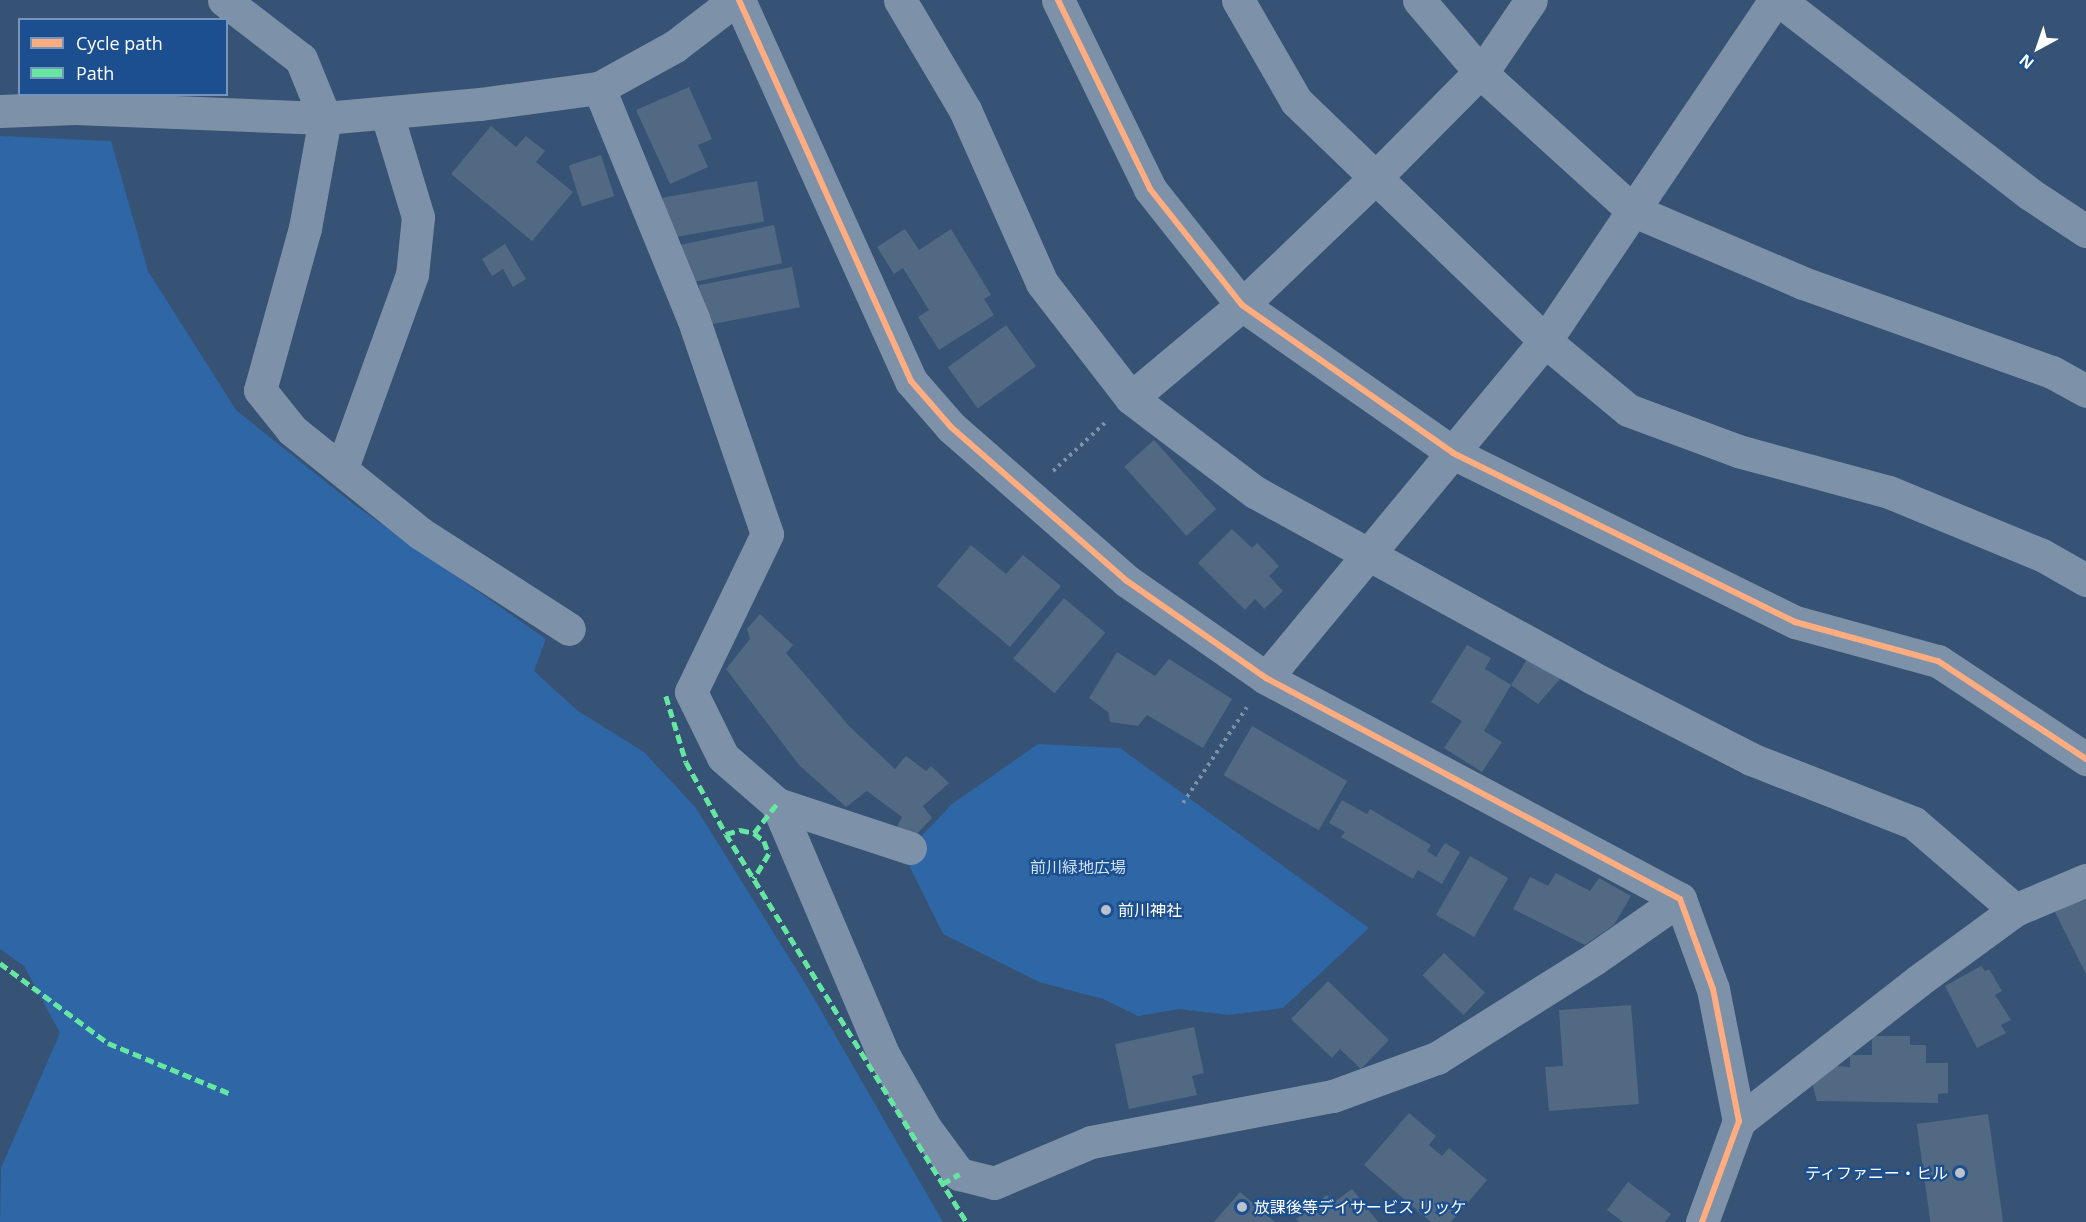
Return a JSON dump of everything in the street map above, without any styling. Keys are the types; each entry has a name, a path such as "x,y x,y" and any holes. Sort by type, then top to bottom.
{"street":[{"path":"224,0 301,59 325,118 305,228 260,390 292,430 420,533 569,629"},
{"path":"0,111 75,108 325,118 387,114 599,88 675,46 737,0 911,381 951,427 1127,580 1266,678 1680,899 1713,989 1739,1121 1702,1222"},
{"path":"900,0 965,110 1042,283 1131,398 1255,492 1591,677 1751,759 1914,823 2015,910"},
{"path":"1058,0 1150,189 1242,305 1454,453 1795,622 1938,661 2086,759"},
{"path":"1238,0 1296,101 1374,179 1545,341 1628,410 1738,451 1889,492 2042,555 2086,580"},
{"path":"1419,0 1480,72 1632,210 1803,283 2052,372 2086,391"},
{"path":"1131,398 1242,305 1374,179 1480,72 1531,0"},
{"path":"1266,678 1371,555 1545,341 1777,0 2030,194 2086,231"},
{"path":"599,88 693,318 767,534 678,694 723,757 777,804 910,848"},
{"path":"342,468 412,275 418,218 387,114"},
{"path":"777,804 883,1054 926,1129 959,1174 994,1183 1091,1142 1333,1096 1437,1058 1594,959 1680,899"},
{"path":"1739,1121 2015,910 2086,880"}],"path":[{"path":"1028,495 1131,398"},
{"path":"1183,803 1266,678"}],"green space":[{"path":"0,136 111,141 148,271 236,410 356,506 546,639 534,671 578,711 644,752 696,808 808,988 943,1222 0,1222 1,1168 60,1033 24,966 0,949"},
{"name":"前川緑地広場","path":"1038,744 1120,748 1369,928 1283,1008 1229,1015 1179,1009 1138,1016 1103,999 1039,982 943,934 908,863 910,848 952,804"}],"building":[{"path":"689,87 712,139 698,145 708,167 670,184 636,110"},
{"path":"491,126 516,147 526,136 545,151 536,162 573,192 532,241 451,174"},
{"path":"601,155 614,196 582,206 569,166"},
{"path":"757,181 764,221 670,238 662,198"},
{"path":"774,225 782,263 689,283 681,245"},
{"path":"905,229 919,250 951,229 991,295 984,299 994,315 939,350 918,317 929,310 903,268 894,274 877,247"},
{"path":"505,244 526,279 513,287 503,269 492,276 482,259"},
{"path":"792,267 800,307 707,325 699,285"},
{"path":"1006,325 1036,366 978,409 948,367"},
{"path":"1154,440 1216,509 1187,536 1124,467"},
{"path":"1232,529 1252,548 1257,543 1279,566 1269,576 1283,591 1264,609 1255,599 1245,610 1198,563"},
{"path":"971,545 1006,574 1023,555 1061,586 1010,647 937,586"},
{"path":"1064,598 1105,633 1055,693 1013,659"},
{"path":"760,614 793,645 786,653 850,727 895,769 906,756 926,771 931,766 949,783 923,806 932,818 912,839 895,831 902,817 867,791 846,807 799,765 726,669 750,639 747,629"},
{"path":"1467,645 1491,658 1485,669 1511,685 1484,731 1502,742 1482,772 1444,748 1462,721 1431,702"},
{"path":"1533,650 1567,671 1538,704 1511,685"},
{"path":"1117,652 1155,676 1169,659 1232,699 1203,748 1147,715 1138,726 1110,722 1108,712 1089,698"},
{"path":"1252,726 1347,781 1319,830 1224,775"},
{"path":"1342,800 1367,814 1370,809 1431,845 1427,851 1436,857 1445,843 1460,852 1442,884 1418,870 1413,879 1341,837 1345,832 1329,823"},
{"path":"1470,856 1508,878 1474,937 1436,915"},
{"path":"1556,873 1590,891 1599,878 1631,896 1614,925 1585,945 1513,909 1530,877 1548,886"},
{"path":"2086,896 2086,974 2055,912"},
{"path":"1444,953 1485,993 1463,1015 1422,975"},
{"path":"1981,966 1985,971 1989,969 2002,991 1995,995 2011,1020 2001,1025 2006,1033 1977,1048 1945,986"},
{"path":"1328,981 1389,1040 1361,1069 1340,1049 1332,1058 1291,1019"},
{"path":"1631,1005 1639,1104 1549,1111 1545,1067 1563,1066 1559,1010"},
{"path":"1194,1027 1204,1073 1192,1076 1197,1095 1129,1109 1115,1044"},
{"path":"1872,1036 1910,1036 1910,1045 1926,1045 1926,1063 1948,1063 1948,1093 1938,1094 1938,1103 1817,1101 1812,1083 1836,1066 1850,1067 1850,1055 1872,1055"},
{"path":"1409,1113 1436,1136 1429,1145 1442,1156 1449,1148 1487,1180 1451,1222 1431,1222 1364,1165"},
{"name":"ティファニー・ヒル","path":"1988,1114 2003,1222 1930,1222 1917,1124"},
{"path":"1628,1182 1671,1214 1665,1222 1623,1222 1607,1210"},
{"path":"1352,1189 1378,1222 1299,1222 1296,1219 1327,1195 1333,1203"},
{"name":"放課後等デイサービス リッケ","path":"1240,1192 1275,1222 1214,1222"}],"marked path":[{"path":"666,696 686,762 726,834 967,1222"},
{"path":"754,833 777,804"},
{"path":"726,834 740,830 754,833 764,841 769,854 754,879"},
{"path":"0,963 108,1043 231,1094"},
{"path":"942,1184 959,1174"}],"cycle path":[{"path":"739,0 911,381 951,427 1127,581 1266,678 1680,899 1713,989 1739,1121 1702,1222"},
{"path":"1058,0 1150,189 1242,305 1453,453 1795,622 1938,661 2086,759"}],"place":[{"name":"前川神社","path":"1106,910"},
{"name":"ティファニー・ヒル","path":"1960,1173"},
{"name":"放課後等デイサービス リッケ","path":"1242,1207"}]}
